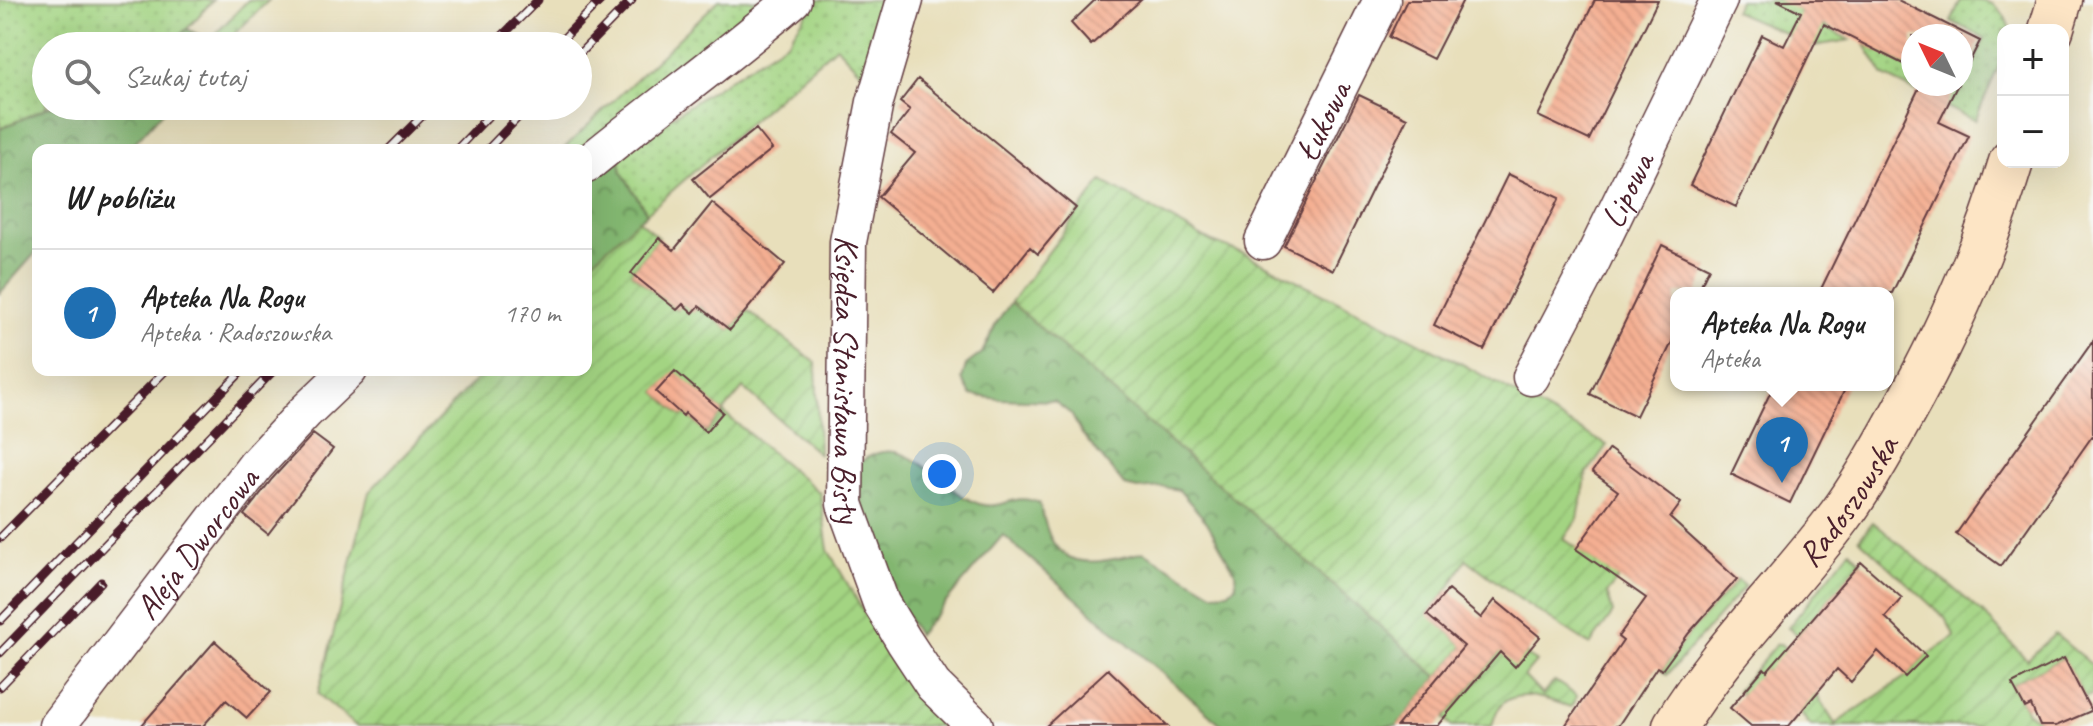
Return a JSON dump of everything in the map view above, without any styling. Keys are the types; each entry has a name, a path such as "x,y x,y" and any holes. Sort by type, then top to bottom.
{"street":[{"path":"592,160 636,123 730,54 793,0"},
{"name":"Księdza Stanisława Bisty","path":"905,0 875,102 848,242 845,504 881,603 933,685 975,726"},
{"name":"Łukowa","path":"1263,241 1382,0"},
{"name":"Lipowa","path":"1531,377 1591,263 1719,0"},
{"name":"Radoszowska","path":"1675,726 1715,668 1841,514 1883,448 1933,359 1951,319 1977,261 2009,168"},
{"name":"Aleja Dworcowa","path":"57,726 256,465 343,376"}],"green space":[{"path":"0,0 213,0 183,32 32,32 32,114 0,129"},
{"path":"248,0 269,0 236,32 218,32"},
{"path":"719,0 771,0 591,144 568,144"},
{"path":"816,0 885,0 864,76 836,46 647,213 622,173 619,156 662,123 788,41"},
{"path":"1739,0 1805,0 1799,13 1850,40 1814,46 1734,11"},
{"path":"1961,0 1992,4 2003,13 2008,24 1997,24 1997,70 1975,121 1924,96 1973,96 1973,64 1985,38 1973,32 1973,24 1951,21"},
{"path":"1864,43 1901,63 1901,84 1884,76"},
{"path":"32,114 32,120 155,120 133,144 32,144 32,257 0,293 0,129"},
{"path":"619,156 622,173 647,213 592,262 592,178"},
{"path":"1102,181 1212,242 1245,254 1462,364 1607,445 1587,473 1578,518 1564,539 1619,578 1607,593 1613,613 1590,645 1525,603 1466,559 1448,590 1428,614 1464,646 1438,677 1011,302"},
{"path":"638,220 659,238 631,273 677,310 683,304 693,312 699,306 730,330 747,310 816,363 819,454 743,388 723,412 820,493 828,550 895,666 943,726 356,726 318,694 369,492 479,376 592,376 592,262","holes":["675,372 723,412 706,432 685,413 682,416 656,392"]},
{"path":"1011,302 1438,677 1397,726 1223,726 1003,535 918,635 880,574 867,533 856,472 859,463 877,453 893,452 909,457 968,499 984,505 1023,499 1039,503 1051,539 1069,557 1093,562 1144,552 1213,593 1228,592 1236,585 1235,572 1207,522 1179,490 1125,486 1082,434 1071,414 1054,401 971,395 962,379 966,365 982,353"},
{"path":"1873,522 1983,613 2027,660 2055,634 2093,666 2093,694 2085,698 2063,658 2012,684 2027,712 2037,719 2040,726 1811,726 1800,713 1807,704 1765,669 1742,695 1737,691 1776,644 1781,644 1835,724 1905,677 1926,656 1955,637 1945,618 1859,539"},
{"path":"1850,550 1861,562 1798,635 1788,628"},
{"path":"1737,579 1745,586 1667,675 1662,670 1689,633"},
{"path":"1509,641 1536,662 1524,676 1542,695 1555,681 1577,696 1571,707 1533,697 1514,697 1499,708 1492,726 1452,726 1444,718"}],"building":[{"path":"1095,0 1141,0 1091,45 1071,23"},
{"path":"1407,0 1463,0 1433,59 1389,37"},
{"path":"1595,0 1658,0 1589,140 1538,116"},
{"path":"1777,0 1898,0 1946,24 1901,24 1901,63 1824,24 1736,207 1690,185 1762,35 1784,46 1801,12"},
{"path":"1973,38 1980,41 1973,55"},
{"path":"918,79 1076,208 1038,254 1030,247 993,293 878,197 915,153 891,134 910,110 900,102"},
{"path":"1359,95 1407,118 1333,270 1284,246"},
{"path":"1915,96 1952,96 1939,122 1969,136 1894,287 1822,287"},
{"path":"756,129 772,149 710,199 693,179"},
{"path":"1508,174 1559,198 1484,350 1434,325"},
{"path":"712,203 785,264 730,330 699,306 693,313 683,304 677,310 631,273 659,238 674,250"},
{"path":"1662,245 1709,268 1700,287 1670,287 1670,346 1636,416 1590,394"},
{"path":"2093,341 2093,435 2001,566 1956,534"},
{"path":"675,371 723,412 706,432 656,392"},
{"path":"1771,391 1844,391 1790,503 1731,474"},
{"path":"313,434 333,449 268,534 244,515"},
{"path":"1609,449 1681,503 1670,518 1737,579 1689,633 1662,670 1657,667 1618,726 1565,726 1623,641 1618,637 1646,598 1576,549 1618,491 1592,472"},
{"path":"1861,562 1902,598 1885,617 1926,656 1905,677 1878,651 1851,682 1837,669 1789,726 1751,726 1730,708 1764,668 1767,671"},
{"path":"1448,590 1481,618 1495,600 1540,637 1515,667 1500,652 1437,726 1397,726 1464,646 1427,615"},
{"path":"215,641 271,692 247,718 226,700 203,726 141,726"},
{"path":"2064,658 2091,711 2056,726 2040,726 2031,705 2025,708 2012,684"},
{"path":"1108,669 1168,726 1046,726"}],"railway":[{"path":"506,32 538,0"},
{"path":"570,32 601,0"},
{"path":"592,41 632,0"},
{"path":"394,144 418,120"},
{"path":"462,144 485,120"},
{"path":"493,144 516,120"},
{"path":"0,538 160,376"},
{"path":"0,621 237,376"},
{"path":"0,653 268,376"},
{"path":"0,687 101,582"}],"place":[{"name":"Apteka Na Rogu","path":"1782,483"}]}
